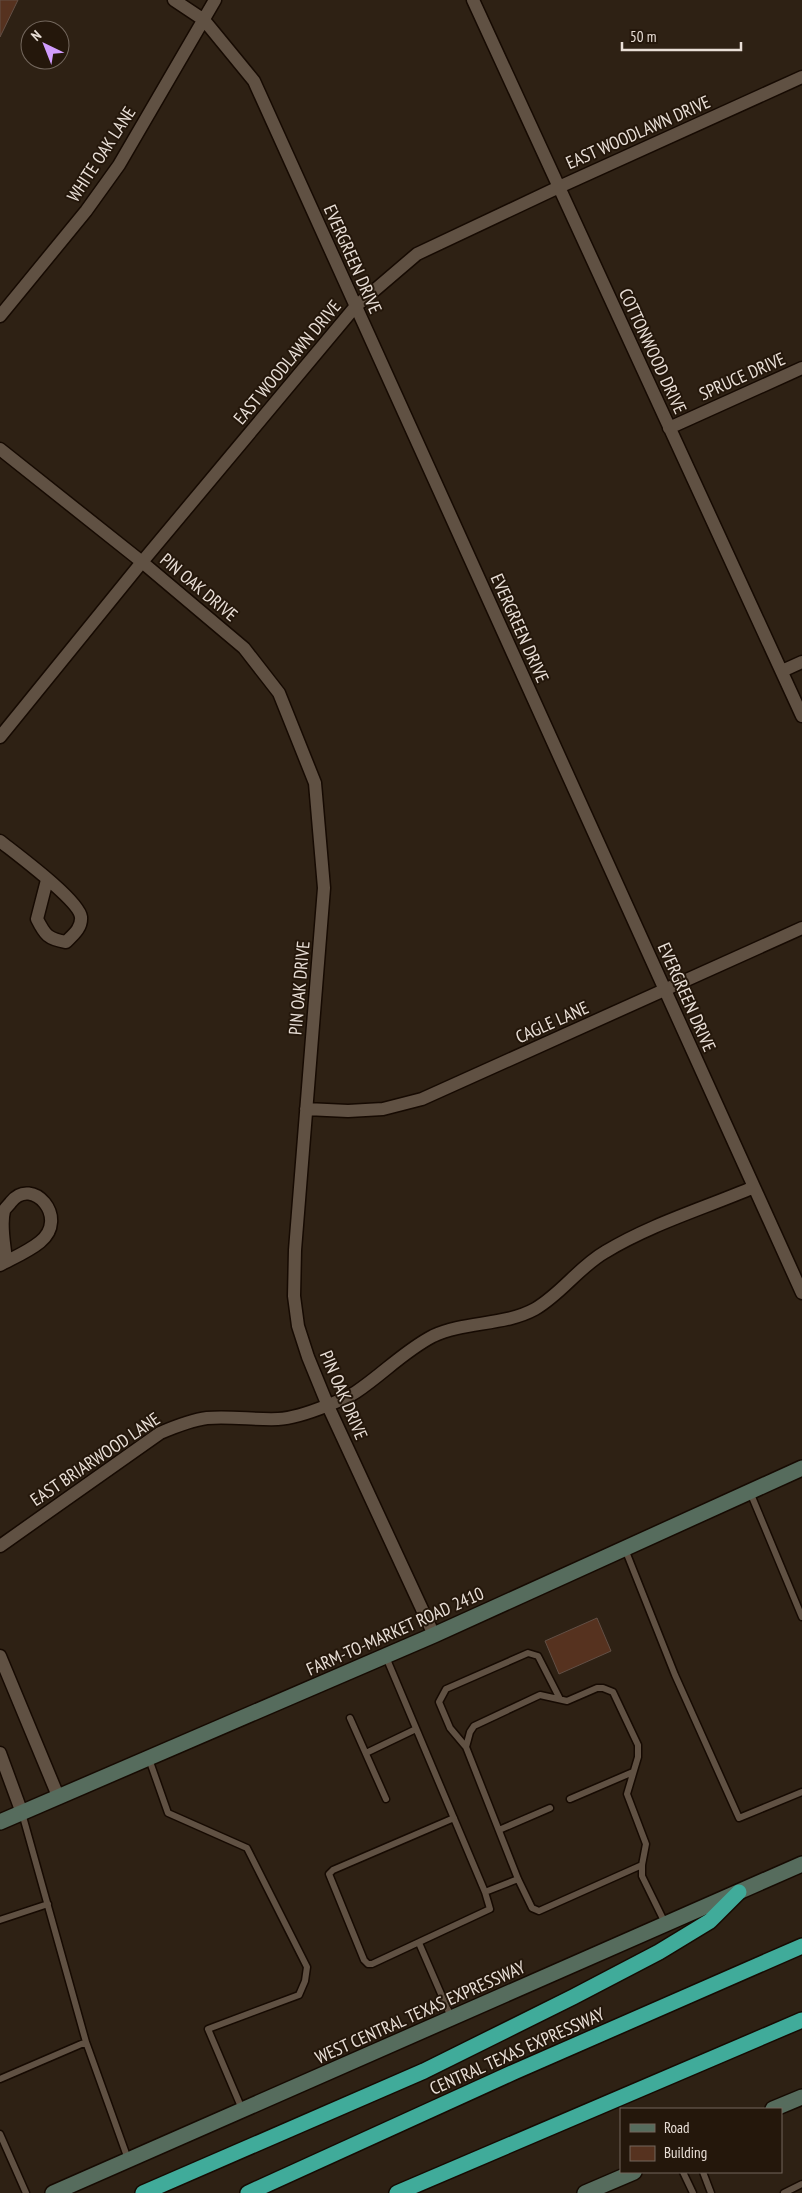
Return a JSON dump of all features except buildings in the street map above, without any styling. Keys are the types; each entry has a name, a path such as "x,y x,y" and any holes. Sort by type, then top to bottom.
{"highway":[{"path":"143,2193 424,2071 573,1997 659,1952 710,1921 739,1892"},
{"name":"CENTRAL TEXAS EXPRESSWAY","path":"248,2193 514,2072 802,1946"},
{"path":"397,2193 802,2020"}],"main road":[{"name":"FARM-TO-MARKET ROAD 2410","path":"0,1822 434,1635 802,1468"},
{"name":"WEST CENTRAL TEXAS EXPRESSWAY","path":"53,2193 802,1864"},
{"path":"775,2108 802,2097"},
{"path":"585,2193 632,2173"}],"street":[{"name":"EVERGREEN DRIVE","path":"174,0 204,20 254,81 802,1293"},
{"name":"WHITE OAK LANE","path":"0,316 86,211 113,172 215,0"},
{"name":"COTTONWOOD DRIVE","path":"473,0 802,716"},
{"name":"EAST WOODLAWN DRIVE","path":"0,737 142,562 356,307 417,254 558,187 802,77"},
{"name":"SPRUCE DRIVE","path":"669,428 802,368"},
{"name":"PIN OAK DRIVE","path":"0,449 142,562 244,648 279,693 315,782 324,888 294,1250 294,1296 298,1326 308,1357 328,1406 434,1635"},
{"path":"782,671 802,662"},
{"path":"0,841 47,880 74,904 81,916 79,929 66,942 53,940 44,933 37,919 47,880"},
{"name":"CAGLE LANE","path":"306,1109 348,1111 383,1109 422,1099 802,928"},
{"name":"EAST BRIARWOOD LANE","path":"0,1546 160,1433 178,1425 204,1418 244,1416 279,1419 328,1406 356,1392 414,1347 435,1335 464,1326 512,1317 534,1309 555,1295 579,1271 603,1252 633,1236 754,1187"},
{"path":"26,1193 37,1197 47,1204 51,1216 50,1230 41,1242 3,1263 5,1210 15,1197 26,1193"},
{"path":"0,1656 58,1796"},
{"path":"0,1753 22,1813"}],"lane":[{"path":"750,1491 802,1617"},
{"path":"625,1548 675,1675 739,1818 802,1792"},
{"path":"560,1699 538,1656 528,1653 446,1689 439,1702 450,1728 466,1747 518,1879 529,1904 535,1910 539,1911 642,1864"},
{"path":"385,1656 454,1818 490,1904 490,1909 368,1964 364,1960 329,1874 333,1870 454,1818"},
{"path":"466,1747 470,1732 474,1726 540,1695 572,1700 597,1688 604,1688 613,1692 638,1745 638,1757 627,1794 645,1839 646,1850 642,1864 642,1876 666,1924"},
{"path":"350,1718 386,1799"},
{"path":"366,1753 416,1729"},
{"path":"148,1758 168,1813 247,1848 307,1967 305,1981 298,1995 208,2029 242,2110"},
{"path":"570,1799 633,1772"},
{"path":"499,1830 550,1808"},
{"path":"22,1813 86,2042 129,2160"},
{"path":"485,1892 518,1879"},
{"path":"0,1920 48,1904"},
{"path":"418,1943 452,2019"},
{"path":"0,2079 86,2042"},
{"path":"0,2134 26,2193"},
{"path":"683,2173 693,2193"},
{"path":"703,2173 711,2193"},
{"path":"784,2193 802,2184"}]}
